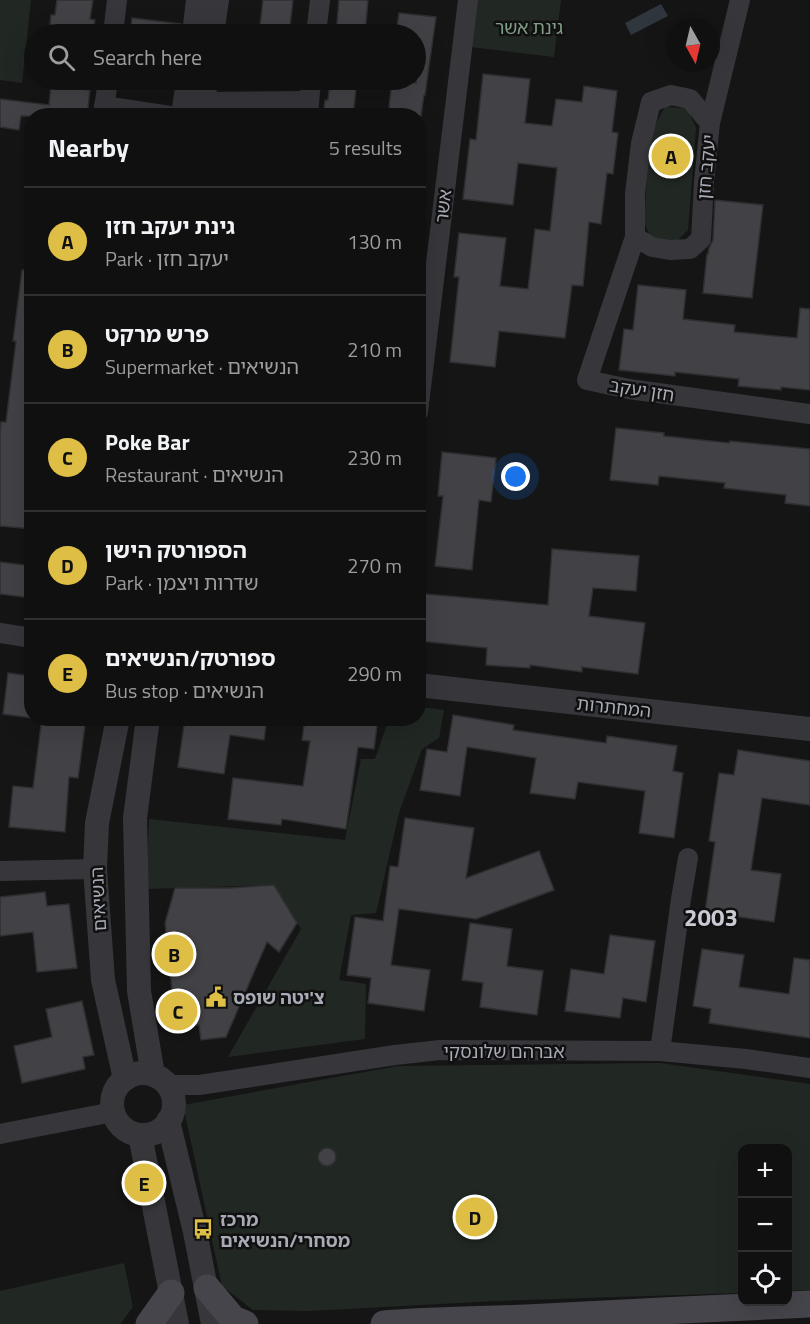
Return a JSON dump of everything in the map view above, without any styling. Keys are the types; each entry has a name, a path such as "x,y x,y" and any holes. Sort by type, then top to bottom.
{"main road":[{"path":"207,1288 233,1319 245,1324"},
{"path":"149,1324 171,1293"},
{"path":"384,1324 810,1304"}],"street":[{"path":"114,24 117,0"},
{"path":"195,24 198,0"},
{"path":"213,24 217,0"},
{"path":"317,24 320,0"},
{"name":"אשר","path":"426,346 468,0"},
{"path":"710,123 740,0"},
{"path":"104,108 107,90"},
{"path":"198,103 308,108 310,90"},
{"name":"יעקב חזן","path":"671,95 690,99 710,123 701,239 690,249 670,250 652,247 635,237 635,194 640,143 651,102 671,95"},
{"name":"חזן יעקב","path":"635,237 587,380 629,389 810,414"},
{"path":"0,633 24,637"},
{"name":"המחתרות","path":"426,686 810,729"},
{"name":"הנשיאים","path":"116,726 97,823 95,869 103,980 125,1079"},
{"path":"147,726 135,818 139,991 165,1095 213,1324"},
{"path":"660,1051 688,858"},
{"path":"0,871 95,869"},
{"name":"אברהם שלונסקי","path":"165,1095 199,1085 440,1050 660,1051 810,1068"},
{"path":"143,1074 165,1095 162,1128 154,1133 140,1135 128,1131 121,1126 113,1112 112,1102 118,1086 125,1079 134,1075 143,1074"},
{"path":"0,1134 113,1112"},
{"path":"140,1135 177,1324"}],"green space":[{"path":"0,0 31,0 28,24 24,24 22,83 0,80"},
{"name":"גינת אשר","path":"477,0 561,0 554,57 471,47"},
{"path":"665,107 687,108 696,128 688,230 676,242 652,241 644,222 650,134"},
{"path":"426,708 444,710 439,738 422,749 399,813 376,913 351,915 339,980 366,984 365,1039 228,1057 301,929 274,885 146,889 149,819 345,840 361,759 375,759 387,726 426,726"},
{"path":"660,1063 810,1084 810,1290 792,1291 792,1144 738,1144 738,1293 496,1301 309,1311 253,1310 222,1286 183,1105 398,1066"},
{"path":"124,1263 133,1307 120,1324 0,1324 0,1291"}],"shaded area":[{"path":"661,4 668,16 631,35 625,23"}],"building":[{"path":"57,0 93,0 90,19 95,20 94,24 50,24 51,15 55,15"},
{"path":"263,0 293,0 290,24 260,24"},
{"path":"339,0 368,0 366,24 337,24"},
{"path":"399,13 436,17 426,88 426,24 397,24"},
{"path":"132,18 181,24 131,24"},
{"path":"483,74 530,79 525,123 552,126 556,99 582,102 584,86 617,91 612,132 618,133 613,174 607,173 601,224 589,222 583,286 572,285 565,338 499,331 495,367 450,362 459,277 454,277 459,233 506,238 500,286 528,289 535,229 550,231 557,168 518,163 513,205 463,199 470,139 476,140"},
{"path":"51,90 90,90 88,108 24,108 19,130 0,127 0,99 49,105"},
{"path":"329,90 356,90 354,108 324,108 325,100 328,100"},
{"path":"391,90 426,90 422,108 389,108"},
{"path":"715,200 763,205 752,298 703,293 707,254 713,240"},
{"path":"22,270 24,270 24,528 0,526 0,433 1,422 6,422 16,341 13,341"},
{"path":"638,285 686,290 683,319 735,325 734,332 797,338 800,308 810,309 810,390 738,386 739,379 675,372 675,376 619,370 624,329 633,330"},
{"path":"616,428 664,433 664,436 810,449 810,506 785,503 786,495 724,488 725,483 659,476 658,485 610,480"},
{"path":"442,452 496,458 491,502 479,500 472,570 435,566 443,496 438,496"},
{"path":"552,549 639,556 636,591 593,588 589,616 645,623 638,674 582,667 582,672 530,665 530,668 486,665 487,648 426,642 426,594 548,605"},
{"path":"0,562 24,565 24,597 0,594"},
{"path":"8,673 24,675 24,717 3,714"},
{"path":"453,715 514,725 513,730 606,743 607,736 677,746 673,771 683,773 674,838 639,833 645,791 578,782 575,799 530,793 536,758 467,747 460,796 420,790 427,749 447,752"},
{"path":"41,726 85,726 78,778 69,777 65,832 9,827 13,786 33,788"},
{"path":"184,726 266,726 264,740 230,735 224,774 178,767"},
{"path":"304,726 377,726 374,749 358,747 346,829 282,819 281,825 228,819 233,778 303,786 310,741 302,740"},
{"path":"738,750 810,761 810,805 762,798 751,870 781,874 774,922 705,912 715,842 709,841 719,773 734,775"},
{"path":"405,818 474,828 466,878 539,851 554,890 476,919 399,909 391,965 430,970 424,1011 368,1003 371,978 347,975 355,917 383,921 390,866 398,867"},
{"path":"274,885 297,923 279,952 267,942 226,1037 201,1040 199,1025 176,1027 165,923 175,888"},
{"path":"45,892 47,906 69,904 77,968 37,972 33,932 0,936 0,897"},
{"path":"470,923 512,929 507,966 543,971 537,1015 480,1007 483,983 462,980"},
{"path":"610,935 655,941 646,1002 623,998 620,1018 565,1011 571,969 604,974"},
{"path":"702,949 744,955 739,987 789,994 794,958 810,960 810,1038 709,1023 711,1009 693,1006"},
{"path":"82,1001 94,1055 83,1057 85,1069 22,1083 14,1046 52,1037 46,1009"},
{"path":"327,1148 333,1151 336,1157 333,1163 327,1166 321,1163 318,1157 321,1151"}],"place":[{"name":"גינת יעקב חזן","path":"671,156"},
{"name":"פרש מרקט","path":"174,954"},
{"name":"צ'יטה שופס","path":"216,997"},
{"name":"Poke Bar","path":"178,1011"},
{"name":"ספורטק/הנשיאים","path":"144,1183"},
{"name":"הספורטק הישן","path":"475,1217"},
{"name":"מרכז מסחרי/הנשיאים","path":"203,1229"}],"district":[{"name":"2003","path":"711,917"}]}
